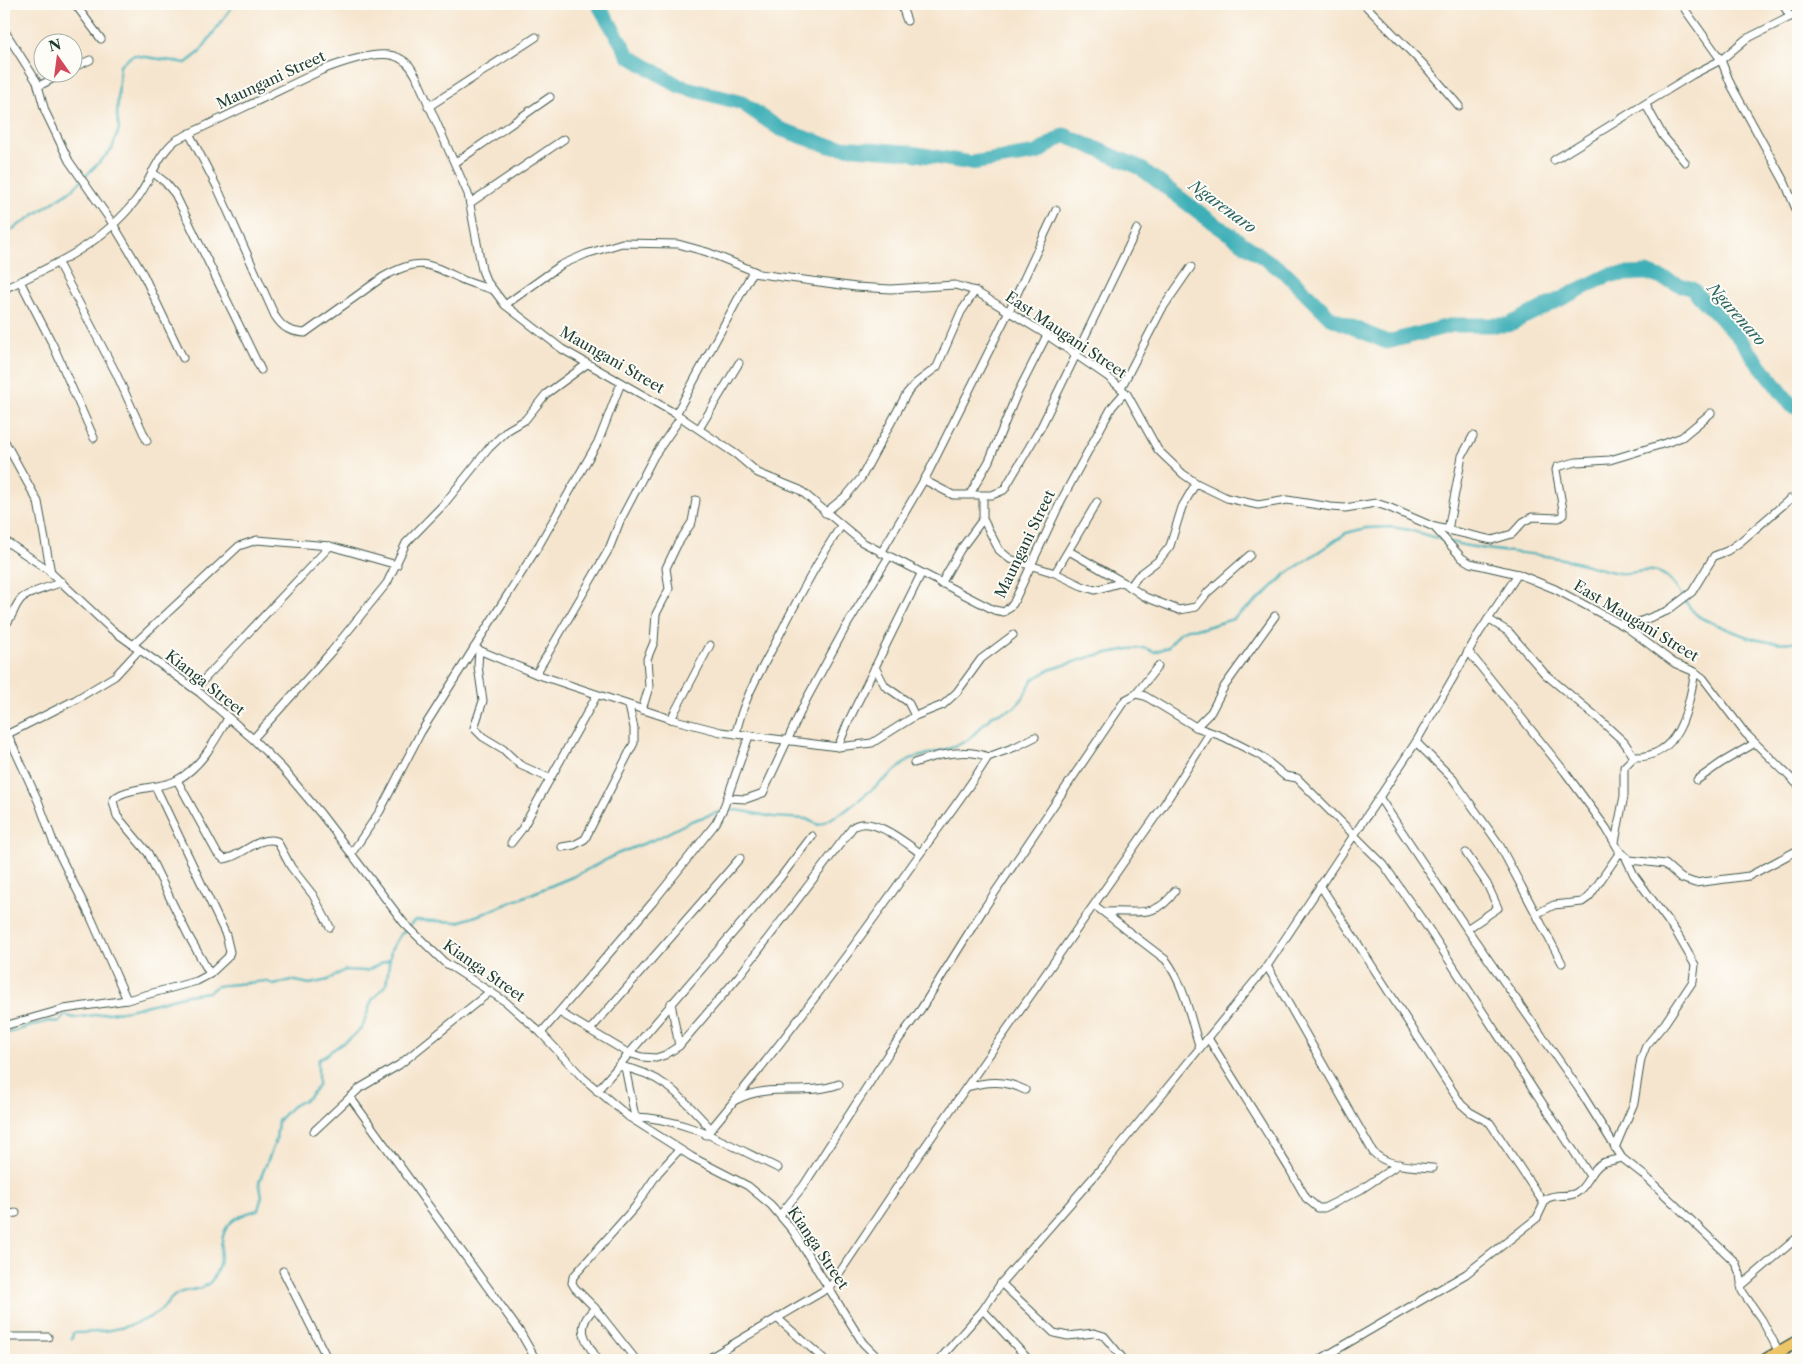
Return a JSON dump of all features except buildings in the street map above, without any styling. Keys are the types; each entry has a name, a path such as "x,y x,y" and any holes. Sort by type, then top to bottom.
{"main road":[{"path":"1765,1360 1798,1341"}],"street":[{"path":"75,4 101,39"},
{"path":"901,4 908,21"},
{"path":"1364,4 1441,83 1459,106"},
{"path":"1681,4 1721,60 1731,85 1785,183 1798,214"},
{"path":"1783,4 1790,17"},
{"path":"1554,160 1721,60 1746,39 1798,13"},
{"path":"4,30 39,86 45,111 69,161 113,224 143,274 184,358"},
{"path":"428,106 536,37"},
{"name":"Maungani Street","path":"4,289 58,263 96,240 134,202 145,188 165,149 189,133 322,70 364,58 385,55 400,57 409,65 455,163 470,203 482,270 493,290 505,305 562,349 679,415 737,455 758,473 800,490 841,526 888,558 994,610 1004,612 1013,604 1030,565 1081,464 1123,390 1162,309 1191,267"},
{"path":"82,64 90,60"},
{"path":"39,86 46,82"},
{"path":"455,163 550,97"},
{"path":"1646,105 1663,136 1685,162"},
{"path":"189,133 275,316 281,326 292,332 305,334 383,277 416,264 438,267 466,281 493,290"},
{"path":"470,203 564,139"},
{"path":"152,172 165,182 175,194 261,370"},
{"path":"881,553 924,480 1009,312 1056,210"},
{"path":"924,480 953,495 970,494 983,496 1000,494 1004,490 1041,427 1137,229"},
{"name":"East Maugani Street","path":"505,305 561,265 586,254 622,243 678,244 707,252 756,272 783,278 856,287 891,289 949,285 975,291 1047,335 1123,390 1158,450 1182,474 1196,483 1228,498 1258,505 1287,500 1345,508 1376,503 1434,527 1462,558 1470,563 1518,574 1555,589 1626,628 1674,662 1695,672 1703,678 1755,743 1798,785"},
{"path":"58,263 87,315 147,441"},
{"path":"536,674 609,549 620,521 654,456 679,415 750,275 756,272"},
{"path":"20,281 54,345 94,438"},
{"path":"825,513 847,495 860,478 907,393 916,383 937,367 961,312 975,291"},
{"path":"970,494 989,461 1016,396 1047,335"},
{"path":"699,429 739,363"},
{"path":"252,739 331,652 387,583 406,543 444,504 489,448 508,430 524,420 546,394 587,364"},
{"path":"351,854 380,811 421,732 477,649 539,545 599,440 621,384"},
{"path":"1434,527 1492,540 1512,534 1523,522 1532,517 1559,518 1563,515 1563,510 1557,467 1576,462 1610,460 1666,443 1682,437 1711,413"},
{"path":"1448,530 1462,456 1474,436"},
{"path":"4,440 38,502 51,573"},
{"path":"1130,587 1138,576 1160,560 1170,546 1182,507 1196,483"},
{"path":"983,496 983,520 995,544 1004,556 1055,573 1095,590 1123,582"},
{"path":"1626,628 1667,611 1692,592 1714,556 1727,551 1740,542 1790,499"},
{"path":"642,710 649,686 647,659 654,642 656,614 669,589 666,568 677,545 692,522 696,500"},
{"path":"1055,573 1098,502"},
{"path":"941,584 960,550 983,520"},
{"path":"736,734 740,711 749,692 798,596 841,526"},
{"name":"Kianga Street","path":"4,540 62,582 111,629 195,689 283,768 322,814 404,923 429,949 444,962 491,990 541,1033 597,1091 679,1150 748,1186 780,1215 793,1231 830,1287 863,1343 880,1360"},
{"path":"127,1000 92,920 54,844 39,803 6,736 116,676 136,648 239,546 257,540 330,546 397,565"},
{"path":"195,689 330,546"},
{"path":"1068,551 1159,604 1179,610 1196,607 1208,592 1250,555"},
{"path":"727,798 746,799 763,793 786,740 844,630 888,558"},
{"path":"838,747 921,574"},
{"path":"939,1360 983,1310 1002,1283 1104,1165 1267,966 1416,742 1488,618 1518,574"},
{"path":"4,626 10,620 17,605 25,595 62,582"},
{"path":"1196,727 1211,712 1224,687 1276,616"},
{"path":"1488,618 1509,632 1545,674 1604,723 1634,757"},
{"path":"477,649 536,674 671,719 736,734 786,740 821,747 838,747 861,746 872,743 915,716 943,705 957,692 981,659 1014,635"},
{"path":"671,719 710,645"},
{"path":"477,649 483,701 474,728 483,737 503,749 520,765 549,778"},
{"path":"1468,651 1565,772 1615,842 1634,875 1676,932 1695,965 1693,982 1665,1023 1646,1046 1641,1059 1634,1103 1615,1148"},
{"path":"780,1215 804,1185 888,1054 921,1009 983,910 1126,700 1136,694 1158,666"},
{"path":"875,667 885,686 908,702 915,716"},
{"path":"1615,842 1624,796 1624,767 1634,757 1656,754 1677,735 1689,700 1695,672"},
{"path":"1136,694 1145,696 1196,727 1224,737 1260,756 1285,776 1297,778 1384,865 1428,928 1590,1176"},
{"path":"511,844 522,829 597,695"},
{"path":"562,847 574,845 585,838 634,743 634,728 629,706"},
{"path":"210,974 188,935 148,853 117,816 113,808 115,796 136,790 156,788 177,780 197,765 214,743 228,718"},
{"path":"706,1360 830,1287 1210,733"},
{"path":"541,1033 716,823 749,736"},
{"path":"709,1132 806,1010 971,784 988,757 1015,748 1034,737"},
{"path":"1416,742 1453,779 1499,844 1562,963"},
{"path":"1697,780 1721,762 1755,743"},
{"path":"914,763 930,757 953,754 978,753 988,757"},
{"path":"177,780 217,853 224,859 230,858 262,841 271,839 277,841 291,867 313,895 330,926"},
{"path":"4,1026 64,1009 127,1000 174,989 210,974 228,957 230,952 229,944 156,788"},
{"path":"1379,797 1467,929 1565,1068 1622,1158 1645,1176 1735,1262 1740,1274 1745,1298 1762,1320 1779,1352"},
{"path":"559,1012 628,1053 656,1058 665,1055 679,1046 739,976 853,826 860,823 873,825 890,832 920,853"},
{"path":"597,1091 622,1066 628,1053 780,878 812,836"},
{"path":"1623,854 1636,862 1665,864 1681,878 1695,883 1749,876 1798,850"},
{"path":"1466,853 1488,884 1498,908 1467,929"},
{"path":"1536,914 1554,905 1582,902 1589,897 1623,854"},
{"path":"590,1030 740,858"},
{"path":"1320,885 1461,1104 1490,1123 1543,1202"},
{"path":"1104,912 1154,911 1168,902 1175,891"},
{"path":"1094,904 1166,960 1180,983 1200,1048"},
{"path":"1267,966 1373,1152 1383,1160 1433,1168"},
{"path":"314,1130 360,1088 399,1064 491,990"},
{"path":"671,1003 679,1046"},
{"path":"1208,1038 1306,1198 1312,1204 1324,1208 1360,1190 1399,1164"},
{"path":"622,1066 650,1074 663,1081 709,1132"},
{"path":"622,1066 632,1117 656,1118 709,1132 778,1168"},
{"path":"966,1087 991,1082 1004,1082 1025,1090"},
{"path":"734,1102 747,1094 771,1089 811,1092 838,1084"},
{"path":"350,1097 520,1332 536,1360"},
{"path":"636,1360 595,1308 572,1283 574,1277 635,1207 658,1173 679,1150"},
{"path":"1319,1360 1466,1274 1530,1225 1537,1218 1543,1202 1558,1194 1573,1194 1580,1191 1590,1176 1602,1164 1622,1158"},
{"path":"4,1215 16,1213"},
{"path":"1741,1286 1798,1238"},
{"path":"283,1271 328,1360"},
{"path":"1002,1283 1054,1333 1068,1336 1094,1333 1104,1336 1124,1360"},
{"path":"595,1308 585,1319 583,1327 584,1336 598,1360"},
{"path":"983,1310 1028,1360"},
{"path":"776,1318 825,1360"},
{"path":"4,1337 48,1337"}],"waterway":[{"path":"4,235 73,189 112,149 119,129 117,116 120,65 133,55 186,63 199,53 234,4"},
{"name":"Ngarenaro","path":"598,4 629,56 679,86 742,103 780,129 829,146 905,152 971,163 1037,153 1064,135 1139,167 1212,222 1287,274 1331,318 1387,342 1453,325 1508,325 1609,275 1647,273 1692,289 1735,333 1792,406 1798,408"},
{"path":"724,811 737,810 773,817 806,819 819,825 845,811 910,759 954,747 968,740 993,715 1014,708 1023,698 1032,680 1049,670 1093,656 1129,649 1145,648 1155,652 1168,647 1179,633 1187,629 1203,628 1233,619 1264,595 1286,574 1346,533 1366,528 1392,527 1443,540"},
{"path":"1451,542 1476,548 1561,558 1619,573 1655,571 1666,576 1692,610 1702,618 1757,640 1777,643 1798,641"},
{"path":"72,1339 73,1333 119,1328 141,1321 161,1310 177,1294 200,1288 212,1280 218,1269 225,1230 231,1222 258,1210 262,1196 259,1182 276,1140 278,1121 291,1107 308,1098 318,1086 318,1060 356,1034 363,1025 372,1000 386,985 391,950 400,935 415,920 458,922 485,913 577,875 617,854 658,838 691,821 719,812"},
{"path":"4,1034 49,1021 59,1022 65,1015 74,1018 129,1010 187,995 209,992 217,986 266,981 274,985 291,980 310,984 328,980 345,970 366,971 390,959"}]}
